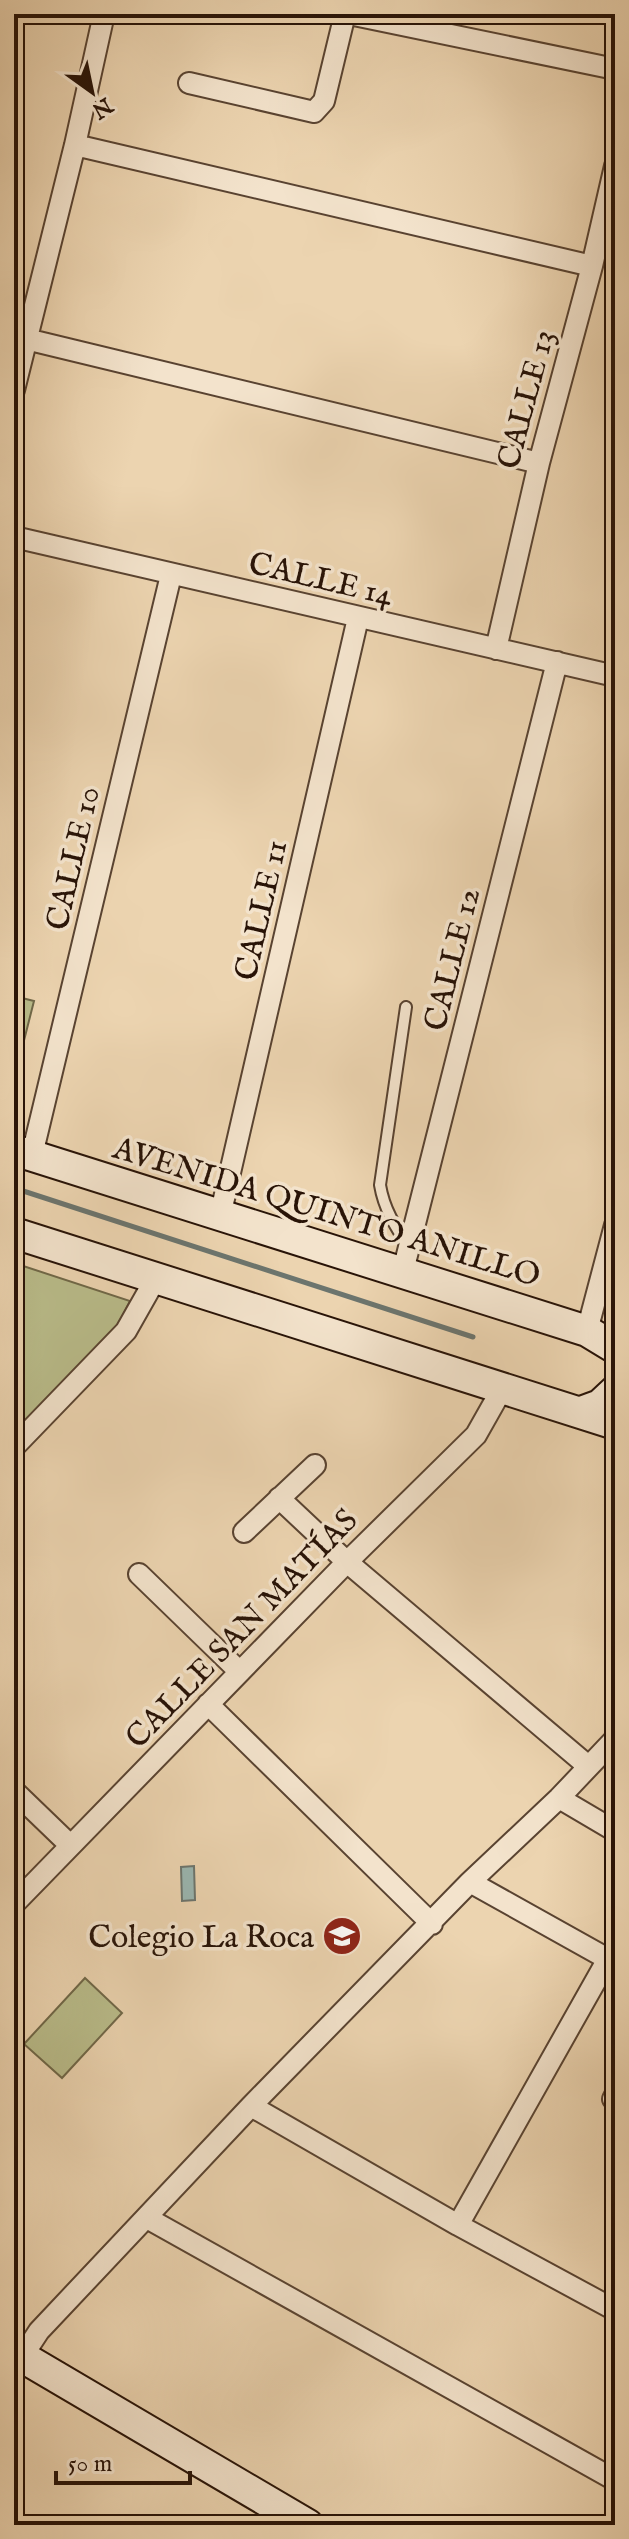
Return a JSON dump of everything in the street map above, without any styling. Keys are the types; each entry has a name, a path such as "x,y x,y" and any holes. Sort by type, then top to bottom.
{"main road":[{"name":"AVENIDA QUINTO ANILLO","path":"23,1152 220,1216 406,1259 587,1331 615,1348"},
{"path":"14,1233 615,1424"},
{"path":"581,1412 600,1405 615,1391"},
{"path":"16,2359 308,2525"}],"street":[{"path":"14,390 104,14"},
{"path":"189,83 314,112 324,101 347,14 615,69"},
{"path":"75,145 592,266"},
{"name":"CALLE 13","path":"496,649 539,463 592,266 615,166"},
{"path":"26,339 539,463"},
{"name":"CALLE 14","path":"14,537 615,676"},
{"name":"CALLE 10","path":"23,1152 171,575"},
{"name":"CALLE 11","path":"220,1216 358,618"},
{"name":"CALLE 12","path":"406,1259 557,662"},
{"path":"587,1331 615,1225"},
{"path":"14,1447 126,1331 156,1278"},
{"name":"CALLE SAN MATÍAS","path":"14,1904 347,1562 476,1435 502,1389"},
{"path":"244,1532 315,1465"},
{"path":"279,1498 347,1562 588,1766"},
{"path":"139,1574 240,1672"},
{"path":"208,1704 432,1924"},
{"path":"16,2359 251,2106 615,1739"},
{"path":"14,1791 70,1845"},
{"path":"559,1798 615,1831"},
{"path":"458,2225 612,1961 470,1882"},
{"path":"251,2106 458,2225 615,2310"},
{"path":"147,2218 615,2480"}],"lane":[{"path":"406,1007 380,1185 382,1200 406,1259"}],"green space":[{"path":"14,996 34,1001 14,1080"},
{"path":"14,1263 130,1301 108,1344 14,1439"},
{"path":"85,1978 122,2013 62,2078 24,2044"}],"water":[{"path":"194,1866 195,1900 182,1901 181,1867"}],"waterway":[{"path":"14,1188 473,1337"}],"place":[{"name":"Colegio La Roca","path":"342,1936"}]}
